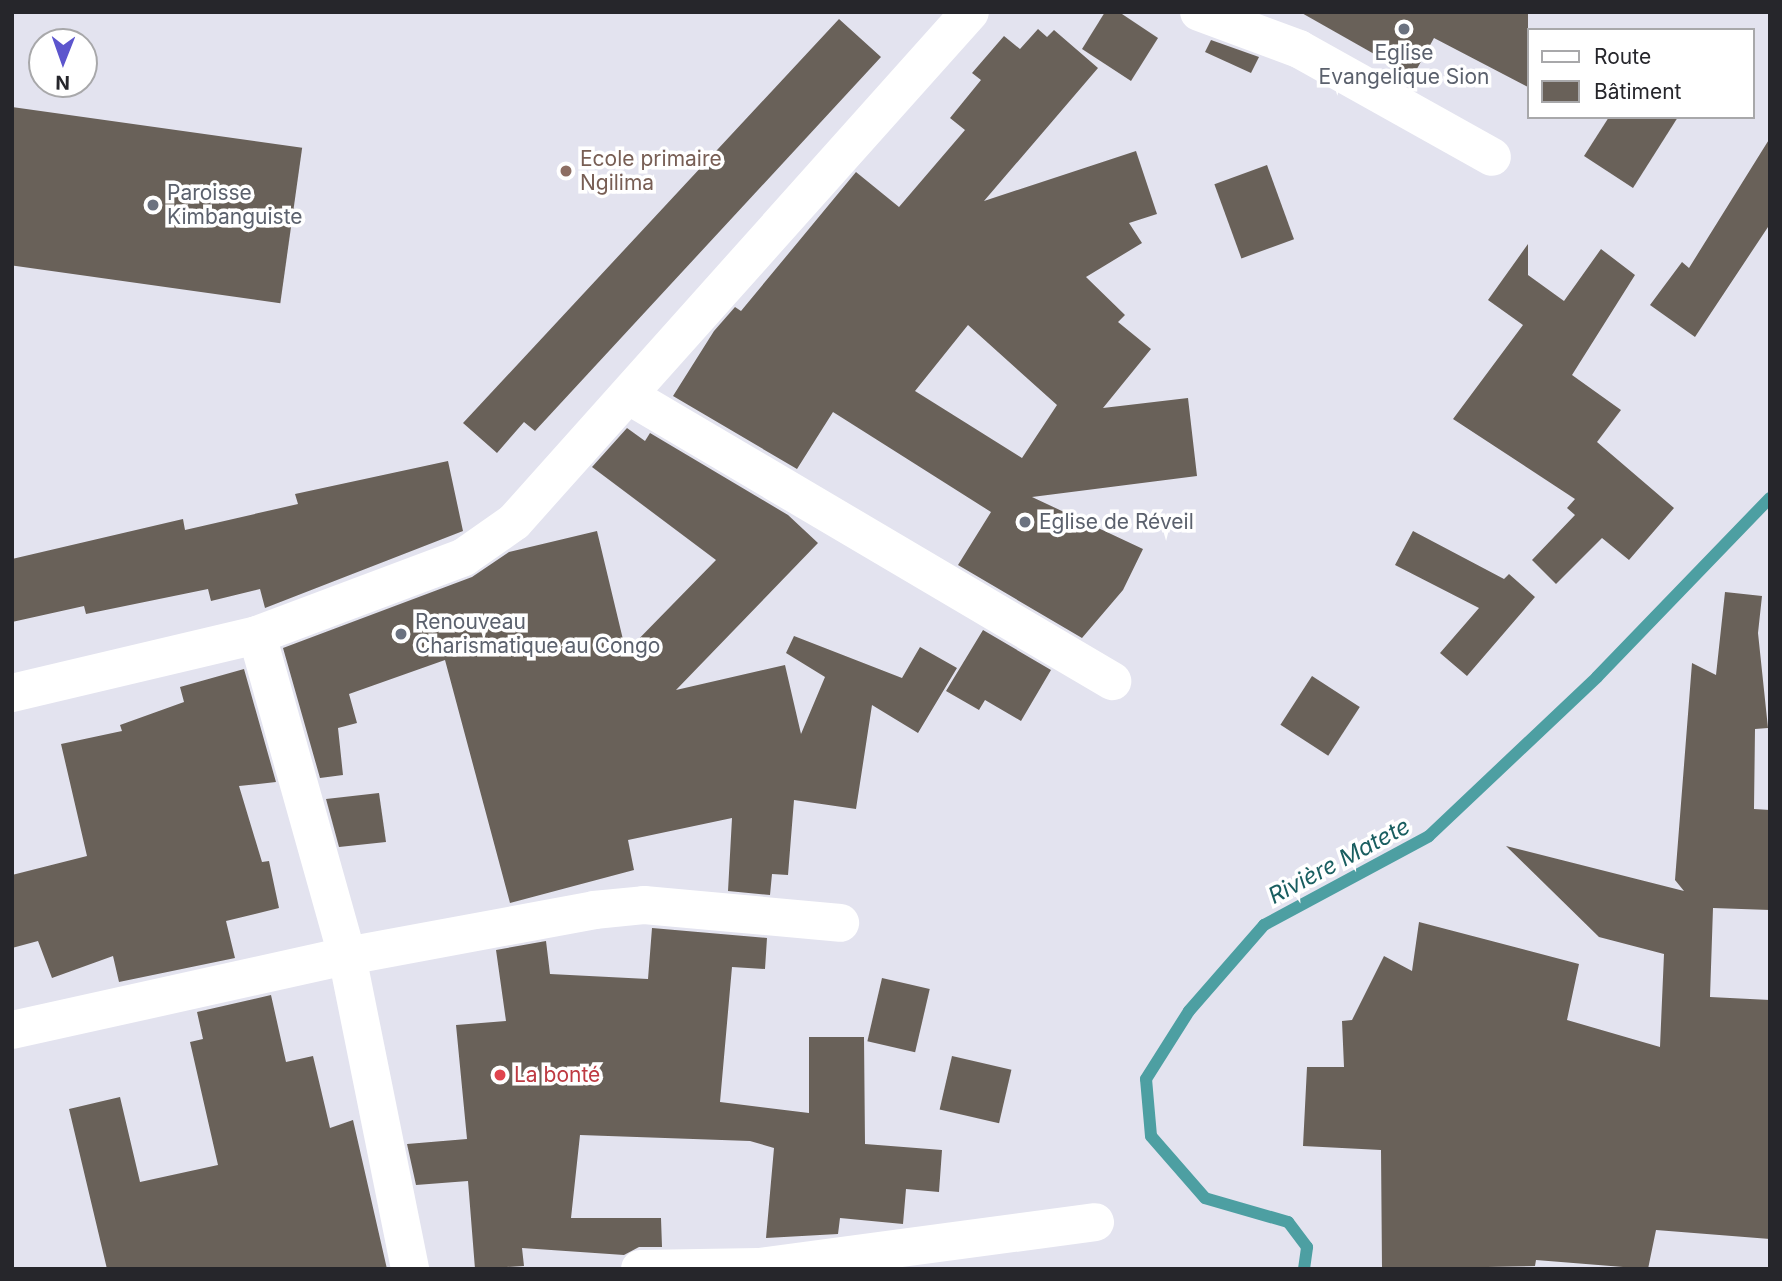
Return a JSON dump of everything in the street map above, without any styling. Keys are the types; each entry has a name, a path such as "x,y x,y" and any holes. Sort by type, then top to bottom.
{"street":[{"path":"12,693 257,635 464,557 514,522 631,397 970,12"},
{"path":"1199,12 1299,49 1492,157"},
{"path":"631,397 1112,681"},
{"path":"257,635 347,956 410,1269"},
{"path":"12,1030 347,956 644,905 839,923"},
{"path":"640,1269 759,1267 1095,1222"}],"building":[{"path":"1105,12 1119,12 1158,38 1131,81 1082,49"},
{"path":"1300,12 1528,12 1526,86 1434,38 1413,76"},
{"path":"839,19 881,57 535,431 524,422 497,453 463,423"},
{"path":"1038,29 1047,37 1054,30 1098,68 984,201 1136,151 1157,214 1129,223 1142,243 1086,277 1125,315 1118,322 1151,349 1103,408 1188,398 1197,476 1032,497 1143,549 1123,590 1082,638 958,565 991,512 833,412 797,469 673,396 714,331 735,307 741,311 856,172 899,207 965,130 950,118 981,80 972,73 1004,36 1020,49","holes":["968,325 1057,405 1022,458 915,391"]},
{"path":"1211,40 1259,57 1251,73 1205,52"},
{"name":"Paroisse Kimbanguiste","path":"12,107 302,148 280,303 12,266"},
{"path":"1608,119 1677,119 1633,188 1584,156"},
{"path":"1770,138 1770,224 1695,337 1650,305 1682,262 1689,268"},
{"path":"1267,165 1294,239 1241,258 1214,184"},
{"path":"1528,244 1528,275 1564,301 1601,249 1635,275 1572,375 1621,410 1597,442 1674,508 1629,560 1602,538 1556,584 1532,560 1575,515 1567,508 1575,499 1453,419 1523,325 1488,300"},
{"path":"627,428 645,441 650,433 788,515 818,543 676,690 785,665 801,734 825,677 786,653 794,636 902,678 920,647 957,668 918,733 872,705 856,809 794,800 788,875 772,874 770,895 728,891 732,818 628,840 634,870 510,903 445,660 349,694 357,723 338,728 343,775 320,778 283,648 472,577 509,552 597,531 626,652 716,560 592,467"},
{"path":"448,461 463,531 265,608 260,589 211,601 208,589 86,614 84,606 12,622 12,559 183,519 185,530 298,504 295,494"},
{"path":"1413,531 1504,579 1509,574 1535,597 1467,676 1440,653 1479,608 1395,565"},
{"path":"1725,592 1762,596 1758,633 1768,728 1755,729 1754,809 1770,810 1770,910 1713,908 1710,997 1770,1000 1770,1239 1656,1230 1648,1269 1536,1260 1535,1266 1382,1269 1381,1150 1303,1146 1307,1067 1344,1067 1342,1021 1352,1020 1384,956 1412,971 1419,922 1579,964 1567,1020 1660,1047 1664,954 1599,937 1506,846 1684,891 1675,880 1692,663 1716,675"},
{"path":"983,630 1051,670 1021,721 985,700 979,710 946,691"},
{"path":"244,669 276,782 239,786 262,862 269,861 279,908 226,921 235,958 119,982 113,956 52,978 38,941 12,948 12,875 87,856 61,744 122,731 120,725 184,702 180,687"},
{"path":"1312,676 1360,707 1328,756 1280,725"},
{"path":"379,793 386,842 339,847 326,799"},
{"path":"652,928 767,938 765,969 732,967 720,1102 809,1113 809,1037 864,1037 865,1144 942,1150 939,1192 906,1189 903,1224 840,1218 838,1234 766,1238 774,1148 750,1141 580,1135 571,1218 661,1218 662,1247 639,1247 624,1255 522,1248 524,1266 475,1269 468,1181 416,1185 407,1144 467,1139 456,1025 506,1021 496,950 546,941 550,974 648,979"},
{"path":"882,978 930,989 915,1052 867,1041"},
{"path":"271,995 286,1062 313,1056 330,1128 353,1120 387,1269 107,1269 69,1109 120,1097 140,1182 218,1165 190,1042 203,1039 197,1012"},
{"path":"952,1056 1011,1070 999,1123 940,1110"}],"waterway":[{"name":"Rivière Matete","path":"1304,1269 1307,1247 1288,1222 1205,1198 1151,1136 1146,1079 1189,1011 1264,925 1429,836 1597,677 1770,498"}],"place":[{"name":"Eglise Evangelique Sion","path":"1404,29"},
{"name":"Ecole primaire Ngilima","path":"566,171"},
{"name":"Paroisse Kimbanguiste","path":"153,205"},
{"name":"Eglise de Réveil","path":"1025,522"},
{"name":"Renouveau Charismatique au Congo","path":"401,634"},
{"name":"La bonté","path":"500,1075"}]}
